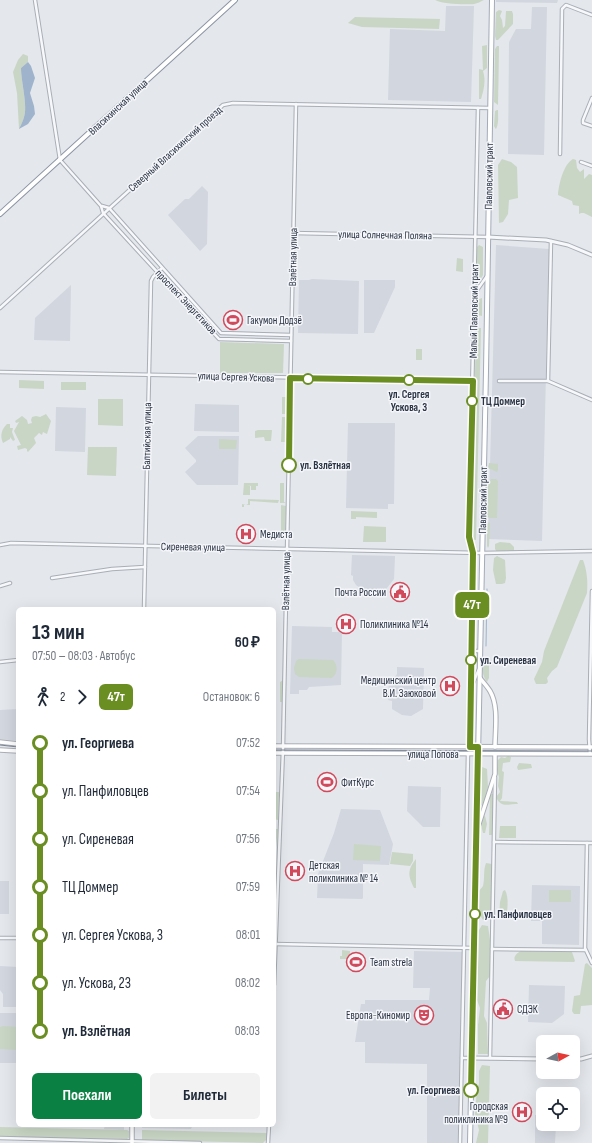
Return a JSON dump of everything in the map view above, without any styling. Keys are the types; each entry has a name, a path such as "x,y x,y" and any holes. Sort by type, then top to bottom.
{"main road":[{"name":"Власихинская улица","path":"0,214 235,0"},
{"name":"Павловский тракт","path":"470,1143 488,275 492,0"},
{"path":"480,678 492,696 495,719 495,747"},
{"path":"0,742 16,744"},
{"name":"улица Попова","path":"276,746 590,747"},
{"path":"396,746 396,754"},
{"path":"554,747 554,754"},
{"path":"0,750 16,751"},
{"name":"улица Попова","path":"276,753 591,754"},
{"path":"476,836 481,814 495,774 495,754"},
{"path":"132,1127 132,1142"}],"street":[{"path":"35,0 60,160 102,206 109,208"},
{"path":"560,154 562,9 566,5 592,15"},
{"path":"592,98 583,123 592,126"},
{"name":"Северный Власихинский проезд","path":"0,308 223,105 233,103 490,108"},
{"name":"Взлётная улица","path":"276,920 284,746 296,104"},
{"path":"476,236 478,108"},
{"path":"581,162 592,166"},
{"path":"102,206 103,213"},
{"name":"проспект Энергетиков","path":"109,208 221,333 291,335"},
{"name":"проспект Энергетиков","path":"103,213 219,339 291,341"},
{"name":"улица Солнечная Поляна","path":"293,233 488,237"},
{"name":"Малый Павловский тракт","path":"470,747 473,553 469,537 476,236"},
{"path":"488,237 551,240 592,255"},
{"path":"548,381 551,240"},
{"name":"Балтийская улица","path":"144,607 151,281 162,268"},
{"path":"475,294 488,275"},
{"path":"259,334 259,340"},
{"name":"улица Сергея Ускова","path":"0,372 473,381"},
{"path":"499,380 548,381 592,400"},
{"name":"Сиреневая улица","path":"0,545 11,543 473,553 592,551"},
{"path":"52,578 145,567"},
{"path":"0,586 10,583"},
{"path":"591,754 592,591"},
{"path":"471,651 480,651"},
{"path":"0,662 16,660"},
{"path":"470,691 480,666"},
{"path":"460,1143 468,754"},
{"path":"490,1058 495,774"},
{"path":"494,842 592,843"},
{"path":"587,843 585,950 592,963"},
{"path":"0,938 16,938"},
{"path":"276,944 474,948"},
{"path":"492,949 585,950"},
{"path":"580,1059 592,1056"},
{"path":"462,1058 536,1059"},
{"path":"268,1127 268,1143"},
{"path":"0,1138 200,1143"}],"shaded area":[{"path":"496,0 558,0 557,3 496,2"},
{"path":"446,6 474,6 471,102 388,100 390,29 445,31"},
{"path":"532,7 547,7 544,155 508,154 509,42 516,29 531,29"},
{"path":"202,186 208,192 207,244 200,251 168,215 185,199 189,199"},
{"path":"496,245 549,249 542,541 488,539"},
{"path":"312,279 359,281 358,334 298,333 299,280"},
{"path":"364,280 395,280 395,287 374,333 364,333"},
{"path":"71,285 70,341 34,340 35,318"},
{"path":"195,404 239,405 239,432 194,431"},
{"path":"56,407 86,408 85,452 55,451"},
{"path":"348,423 395,423 394,504 388,504 388,509 346,508"},
{"path":"198,436 239,436 238,485 197,485 185,472 196,462 196,460 185,448"},
{"path":"352,555 395,556 394,579 383,593 366,592 356,585 353,580 353,576 351,575"},
{"path":"292,626 332,627 332,632 342,632 341,685 309,687 307,690 299,690 299,694 290,694"},
{"path":"397,667 424,668 423,709 411,716 402,715 392,709 392,701 388,700 389,682 397,674"},
{"path":"16,709 16,741 0,739 0,710"},
{"path":"408,786 441,787 440,827 423,827 407,811"},
{"path":"341,809 380,810 393,844 389,865 363,864 362,899 317,898 318,874 334,833"},
{"path":"0,881 9,881 9,914 0,914"},
{"path":"532,885 580,886 579,945 542,944 542,921 531,921"},
{"path":"414,951 464,952 460,1143 427,1143 427,1064 365,1063 365,1042 355,1042 361,1004 365,1004 365,1000 429,1000 430,988 413,988"},
{"path":"0,966 16,967 16,1007 3,1007 3,994 0,990"},
{"path":"529,985 565,986 564,1014 552,1023 528,1022"},
{"path":"0,1013 16,1013 16,1063 0,1063"},
{"path":"536,1115 536,1131 556,1131 555,1143 535,1143"},
{"path":"104,1127 124,1127 124,1130 104,1129"},
{"path":"142,1127 192,1127 191,1129"}],"green space":[{"path":"435,0 484,0 474,4 465,4 448,3"},
{"path":"499,10 502,11 500,16 503,28 505,26 506,11 512,11 513,24 498,40 496,40 496,12"},
{"path":"355,17 440,19 439,29 362,27 348,23"},
{"path":"487,45 487,68 483,71 484,89 481,99 479,99 479,69 483,70 482,46"},
{"path":"499,46 498,105 494,102 495,49"},
{"path":"23,54 28,56 28,62 21,68 25,113 19,129 17,93 13,72 18,60"},
{"path":"497,110 498,125 496,129 494,126 495,111"},
{"path":"502,159 511,162 517,167 518,198 509,200 508,214 503,222 499,223 498,165"},
{"path":"573,159 576,160 577,168 580,172 584,169 584,179 589,174 592,175 592,217 584,213 579,214 579,206 573,205 572,201 558,195 564,170"},
{"path":"479,245 483,247 483,275 476,287 477,247"},
{"path":"457,258 463,259 463,272 456,271"},
{"path":"482,298 482,316 477,315 477,300"},
{"path":"476,328 481,328 476,540 471,540"},
{"path":"220,342 284,344 283,373 220,373"},
{"path":"416,349 422,349 422,360 416,360"},
{"path":"19,380 44,381 44,389 19,388"},
{"path":"61,382 86,382 86,390 61,390"},
{"path":"282,397 286,397 285,414 282,414"},
{"path":"98,399 123,399 123,426 98,425"},
{"path":"46,414 51,421 47,434 43,432 42,435 39,433 34,438 36,443 28,452 25,448 18,450 17,446 21,445 14,431 19,422 16,423 15,421 22,416 27,420 28,424 32,423 32,417 40,417"},
{"path":"282,417 286,417 285,442 281,442"},
{"path":"7,424 10,424 10,428 13,428 12,432 15,440 13,441 10,437 10,439 3,443 2,433"},
{"path":"255,430 272,430 271,441 265,441 264,437 255,438 255,431 258,431"},
{"path":"219,439 237,440 236,449 219,449"},
{"path":"88,447 117,447 116,476 87,475"},
{"path":"489,463 498,464 497,472 488,468"},
{"path":"491,479 496,479 498,481 497,518 487,517 488,484"},
{"path":"244,483 258,483 258,486 256,486 256,490 251,490 251,486 247,485 250,486 250,495 243,495"},
{"path":"280,483 284,483 284,502 286,503 280,503"},
{"path":"248,499 279,500 278,503 250,501 250,505 246,505 248,504"},
{"path":"281,505 286,506 285,531 281,531"},
{"path":"351,511 377,512 377,518 356,517 356,519 351,519"},
{"path":"489,522 490,524 488,548 487,524"},
{"path":"364,526 386,527 386,542 363,542"},
{"path":"500,542 510,543 514,547 514,551 512,553 497,552 495,549 495,544"},
{"path":"497,556 505,560 506,578 505,583 502,584 496,584 493,570 494,558"},
{"path":"580,560 583,560 585,568 587,593 557,667 547,678 548,682 546,684 536,684 534,679 542,662 544,651"},
{"path":"299,659 333,660 337,669 332,678 299,677 295,674 294,668 296,661"},
{"path":"485,659 489,662 489,678 487,682 483,671"},
{"path":"283,680 283,702 280,702 280,682"},
{"path":"508,756 511,757 510,762 503,763 502,771 504,772 502,798 500,801 517,802 518,804 502,804 496,797 500,792 497,770 498,760 501,757 505,758"},
{"path":"519,763 531,764 532,768 518,770 517,767"},
{"path":"482,767 487,769 488,787 483,806 481,805"},
{"path":"276,792 279,792 278,820 276,820"},
{"path":"490,794 493,794 493,835 489,835"},
{"path":"483,815 485,816 487,824 485,833 483,833 482,826"},
{"path":"500,826 516,826 516,838 499,838"},
{"path":"276,829 278,829 276,847"},
{"path":"354,844 381,846 380,861 353,860"},
{"path":"392,852 413,854 413,861 410,866 390,864"},
{"path":"416,859 416,888 414,888 409,873 411,866"},
{"path":"486,863 492,864 491,918 483,920 478,906 478,898 479,891 483,886"},
{"path":"505,890 508,904 505,919 499,917 500,902 503,891"},
{"path":"549,890 571,890 571,902 549,902"},
{"path":"482,925 488,926 490,940 490,976 486,981 484,1016 487,1023 488,1054 478,1054 478,1025 480,1008 477,1000 479,930"},
{"path":"342,950 350,951 350,959 340,959 340,956 342,956"},
{"path":"521,951 572,952 575,961 515,961 515,956"},
{"path":"587,963 592,968 592,1005 581,1006 580,1014 574,1014 572,1011 574,996 580,995 585,964"},
{"path":"0,1027 16,1027 16,1050 0,1049"},
{"path":"482,1065 490,1066 488,1143 476,1143 479,1130 475,1114 477,1088 479,1084 479,1071"},
{"path":"0,1127 127,1130 129,1131 129,1138 0,1137"},
{"path":"142,1130 267,1133 267,1139 263,1143 142,1140"}],"water":[{"path":"28,62 35,78 30,93 35,114 28,124 19,129 25,113 21,68"}],"waterway":[{"path":"486,646 487,589"}],"tram line":[{"path":"0,745 16,747"},
{"path":"276,750 592,751"}],"bus line":[{"name":"47т","path":"289,465 290,378 473,381 469,537 473,553 470,747 478,747 478,751 471,1090"}],"place":[{"name":"Гакумон Додзё","path":"233,320"},
{"name":"ул. Сергея Ускова, 3","path":"409,380"},
{"name":"ТЦ Доммер","path":"472,401"},
{"name":"ул. Взлётная","path":"289,465"},
{"name":"Медиста","path":"246,534"},
{"name":"Почта России","path":"400,592"},
{"name":"Поликлиника №14","path":"346,624"},
{"name":"ул. Сиреневая","path":"471,660"},
{"name":"Медицинский центр В.И. Заюковой","path":"450,686"},
{"name":"ФитКурс","path":"327,782"},
{"name":"Детская поликлиника № 14","path":"295,871"},
{"name":"ул. Панфиловцев","path":"475,914"},
{"name":"Team strela","path":"356,962"},
{"name":"СДЭК","path":"503,1009"},
{"name":"Европа-Киномир","path":"424,1015"},
{"name":"ул. Георгиева","path":"471,1090"},
{"name":"Городская поликлиника №9","path":"522,1112"}]}
